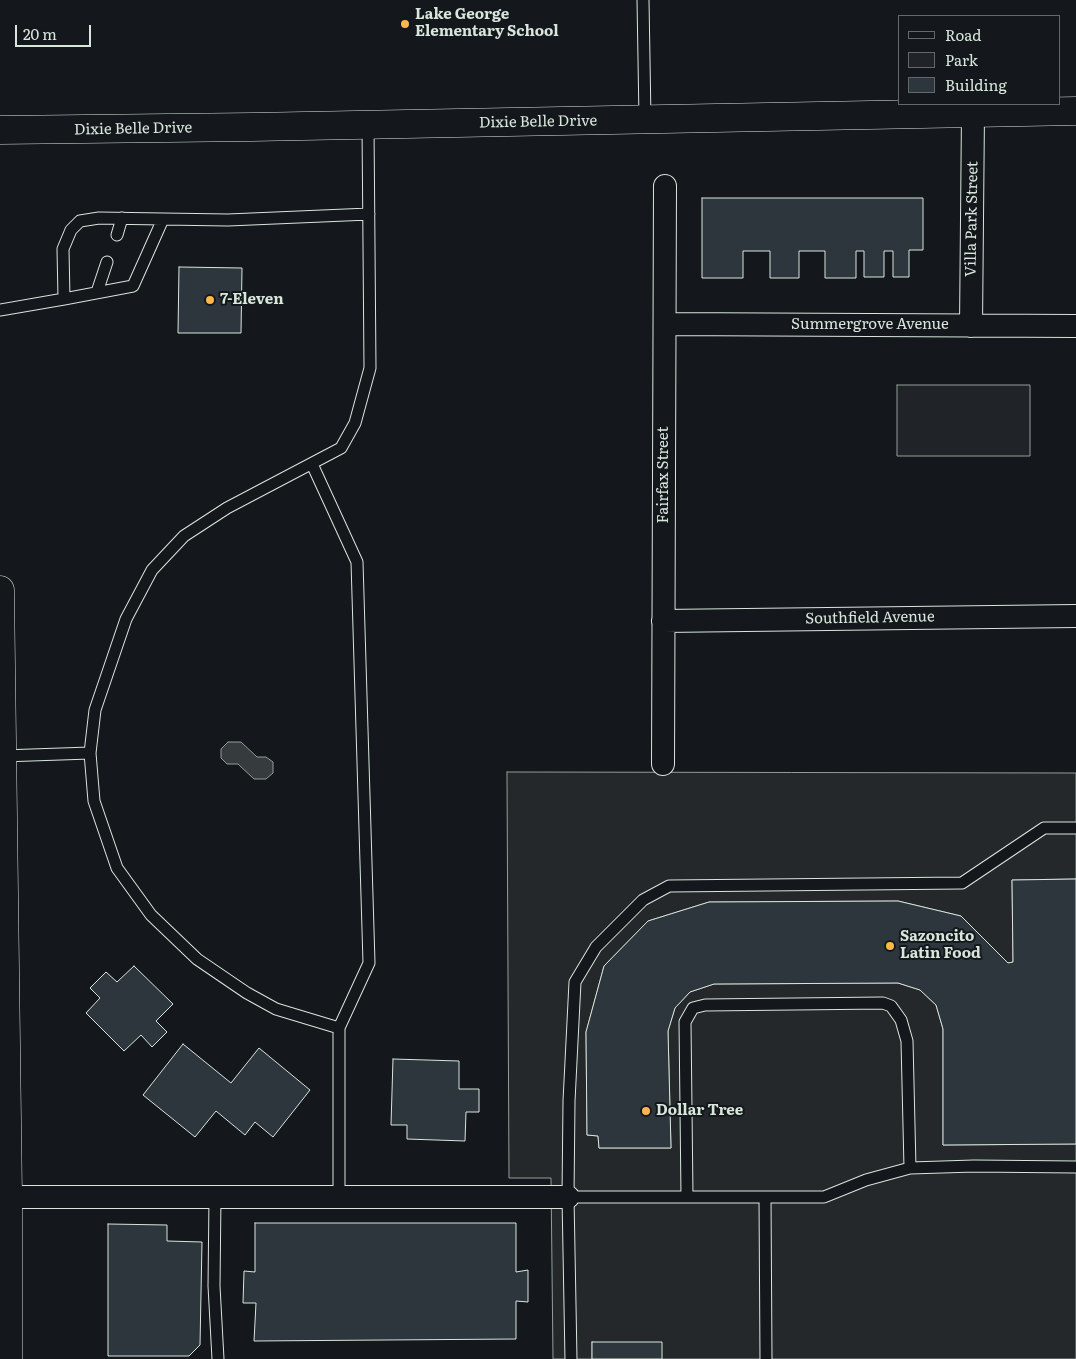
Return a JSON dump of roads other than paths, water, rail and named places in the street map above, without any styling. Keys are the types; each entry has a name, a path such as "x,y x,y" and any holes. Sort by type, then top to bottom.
{"street":[{"name":"Dixie Belle Drive","path":"0,130 1076,111"},
{"name":"Villa Park Street","path":"971,326 973,112"},
{"name":"Fairfax Street","path":"663,764 665,186"},
{"name":"Summergrove Avenue","path":"664,324 1076,326"},
{"path":"0,590 4,1167 8,1197 8,1359"},
{"name":"Southfield Avenue","path":"663,621 1076,616"},
{"path":"8,1197 568,1197"}],"lane":[{"path":"642,0 645,119"},
{"path":"339,1028 276,1009 246,993 196,959 151,915 117,868 94,801 90,754 95,710 126,619 152,570 184,536 227,508 341,448 355,423 370,368 368,125"},
{"path":"64,299 63,249 70,230 80,221 100,218 228,220 369,214"},
{"path":"117,235 122,218"},
{"path":"0,310 133,286 163,220"},
{"path":"97,292 107,262"},
{"path":"312,464 357,562 369,963 339,1028 339,1197"},
{"path":"2,756 90,754"},
{"path":"571,1359 568,1197 569,1101 575,982 596,947 643,900 669,886 962,883 1044,828 1076,828"},
{"path":"687,1197 685,1022 694,1008 705,1005 883,1003 891,1006 901,1020 907,1041 910,1168"},
{"path":"568,1197 824,1197 866,1180 910,1168 1076,1166"},
{"path":"216,1197 214,1286 218,1359"},
{"path":"765,1197 766,1359"}],"place":[{"name":"Lake George Elementary School","path":"405,24"},
{"name":"7-Eleven","path":"210,300"},
{"name":"Sazoncito Latin Food","path":"890,946"},
{"name":"Dollar Tree","path":"646,1111"}]}
